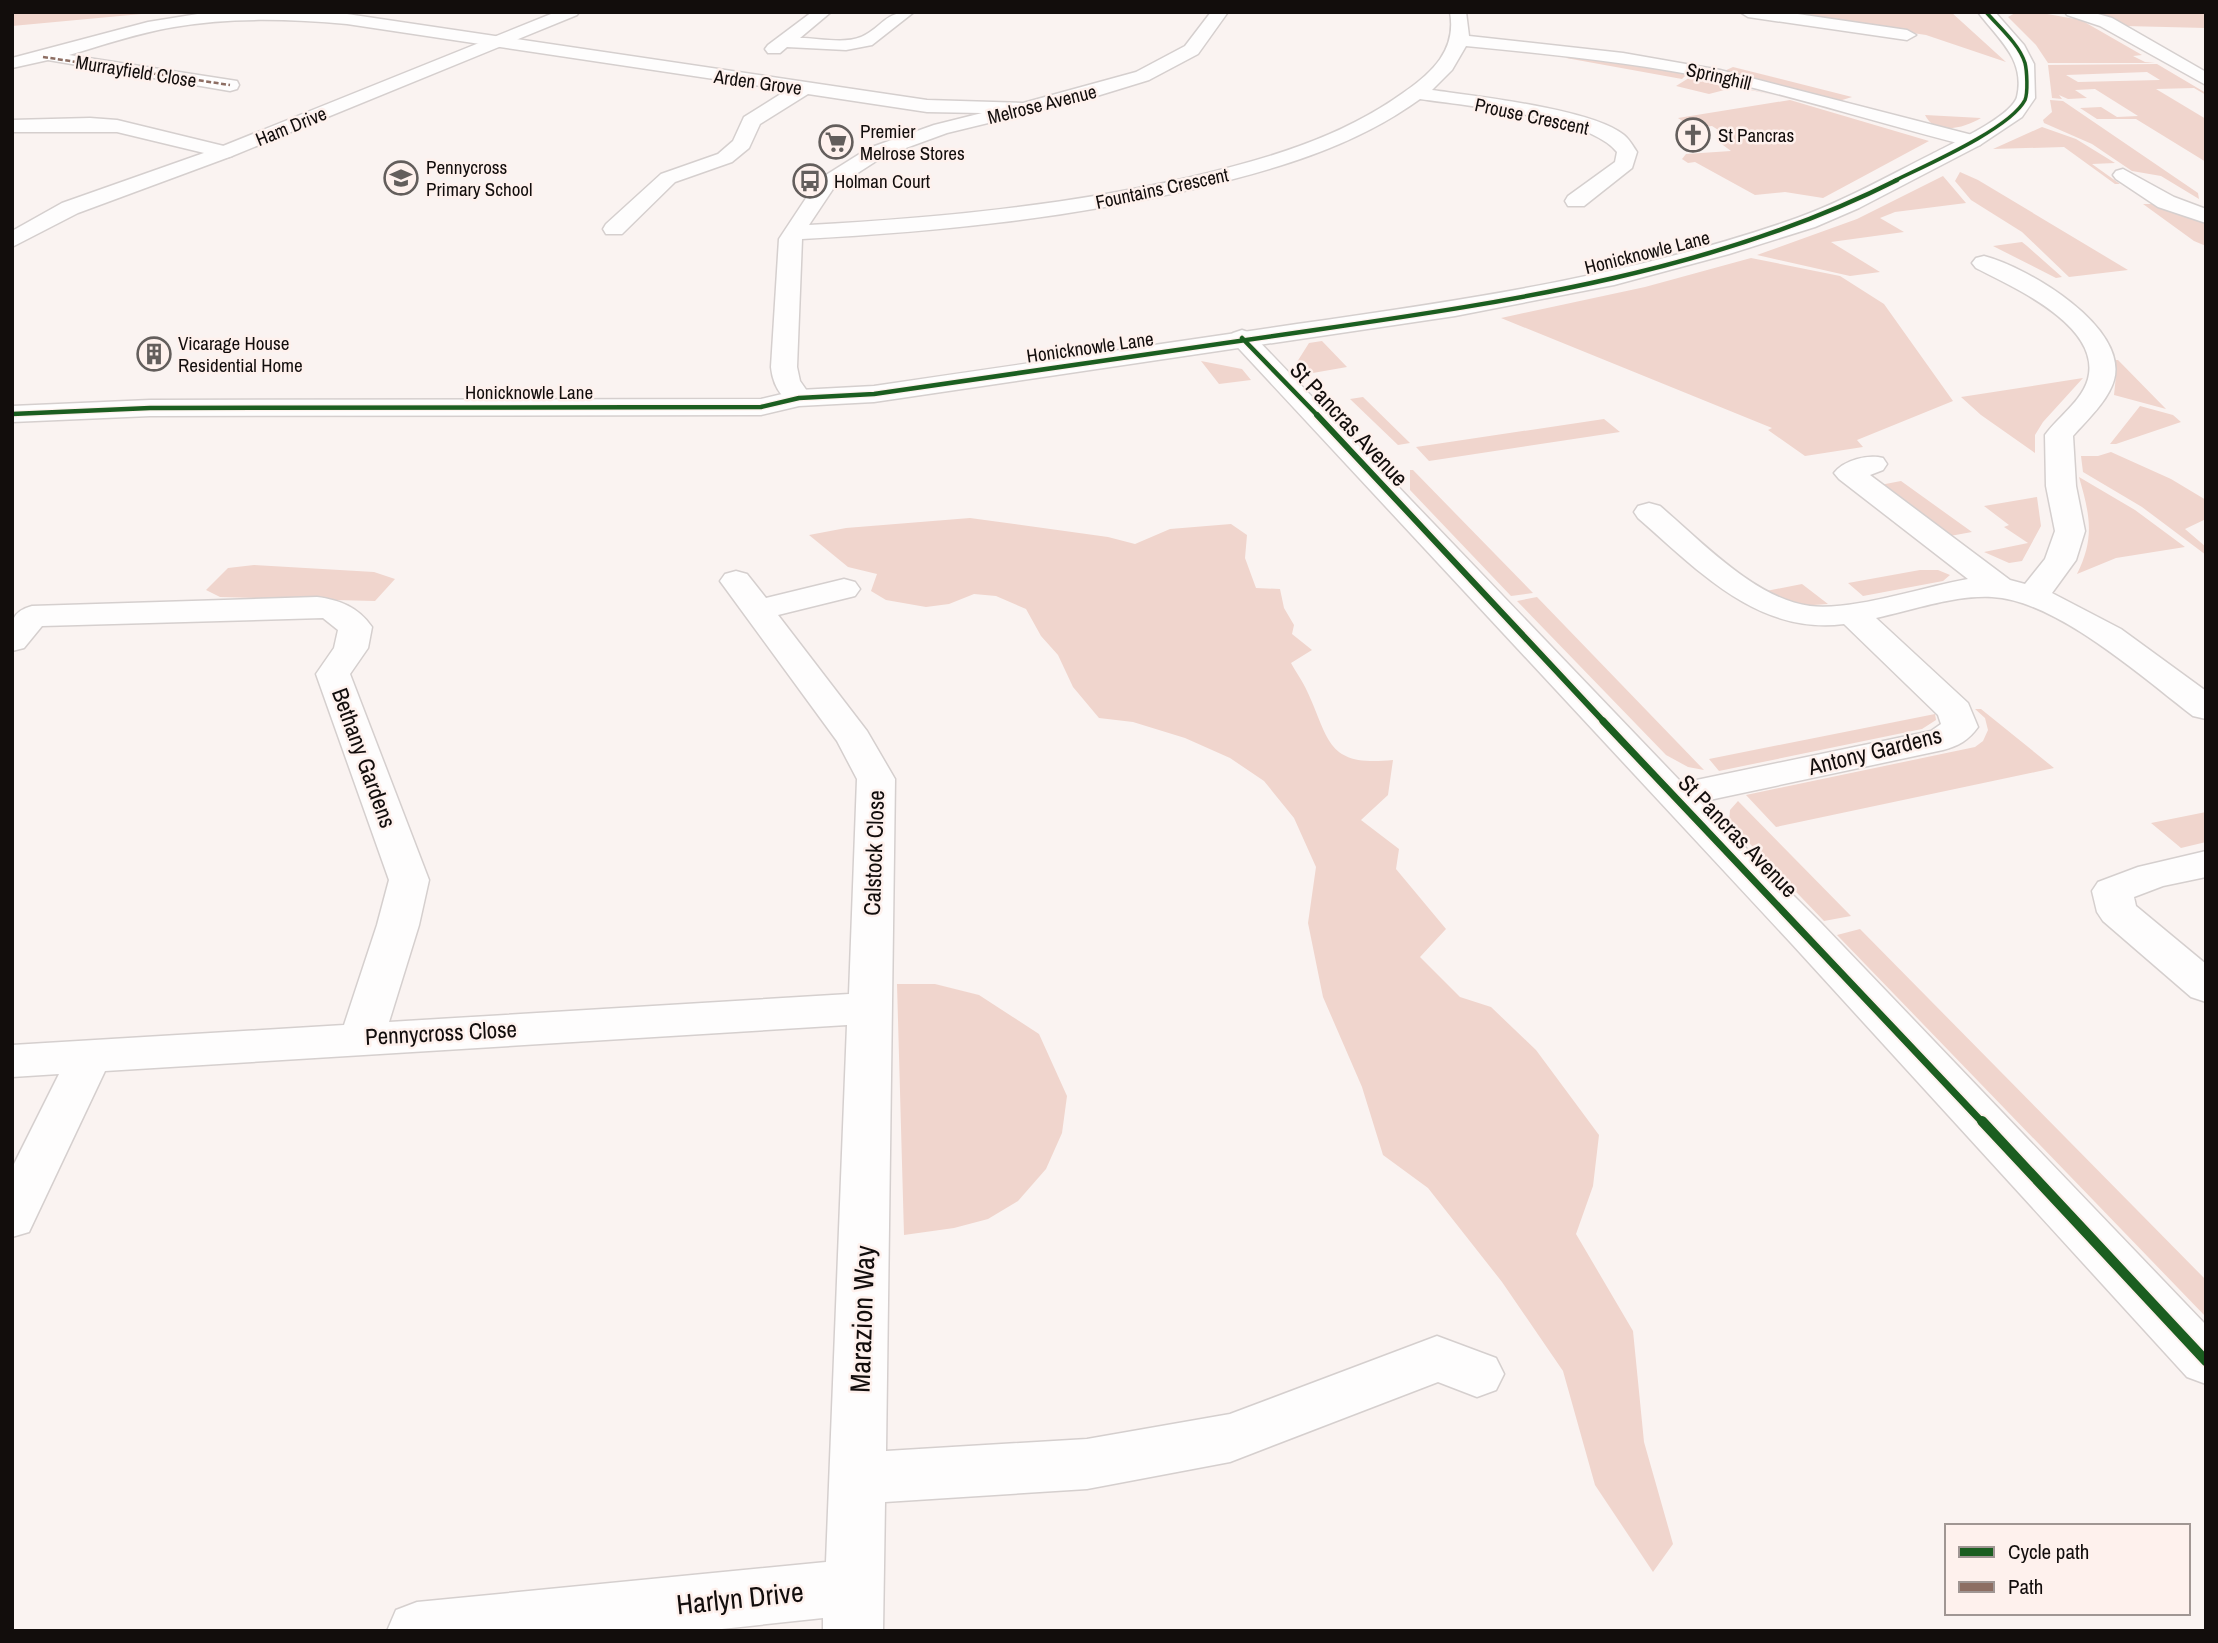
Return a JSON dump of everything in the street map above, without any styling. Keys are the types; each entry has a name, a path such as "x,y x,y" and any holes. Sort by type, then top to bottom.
{"street":[{"name":"Ham Drive","path":"12,240 70,208 225,152 571,12"},
{"path":"732,78 823,12"},
{"path":"784,42 846,45 866,41 906,12"},
{"name":"Melrose Avenue","path":"799,398 785,376 788,257 793,233 807,205 831,182 861,162 902,141 1021,108 1097,91 1167,66 1192,50 1206,36 1220,12"},
{"path":"1458,12 1461,40"},
{"path":"1748,12 1878,35 1907,36"},
{"name":"Honicknowle Lane","path":"12,414 163,408 761,407 799,398 874,394 1148,355 1242,338 1455,309 1636,273 1721,250 1807,222 1851,203 1973,141 2015,113 2026,97 2025,64 2018,49 1986,12"},
{"path":"2073,12 2106,22 2206,80"},
{"path":"402,28 442,14"},
{"name":"Arden Grove","path":"43,57 150,26 218,16 315,16 926,106 1021,108"},
{"name":"Fountains Crescent","path":"793,233 899,227 1089,205 1181,186 1290,156 1355,132 1387,115 1436,78 1451,61 1461,40"},
{"name":"Springhill","path":"1461,40 1653,62 1722,76 1973,141"},
{"path":"12,63 43,57"},
{"name":"Murrayfield Close","path":"43,57 230,85"},
{"path":"614,229 667,178 725,158 742,144 751,121 804,88"},
{"name":"Prouse Crescent","path":"1416,93 1550,116 1588,126 1616,138 1627,152 1625,164 1593,196"},
{"path":"926,106 943,130"},
{"path":"12,126 117,126 225,152"},
{"path":"2123,175 2166,202 2206,216"},
{"path":"1984,263 2076,318 2096,340 2104,358 2102,376 2095,392 2059,435 2061,486 2070,531 2060,561 2034,595"},
{"name":"St Pancras Avenue","path":"1242,338 1305,402 1672,796 1815,943 2206,1361"},
{"path":"1873,464 1849,473 1998,587"},
{"path":"1649,512 1755,599 1782,612 1812,616 1850,612 1998,587 2034,595 2067,609 2206,708"},
{"name":"Calstock Close","path":"844,589 747,596 854,740 876,779 869,1008"},
{"name":"Bethany Gardens","path":"12,641 32,616 317,607 333,609 355,626 351,648 333,674 409,880 398,925 362,1038"},
{"name":"Antony Gardens","path":"1672,796 1943,739 1961,727 1955,711 1850,612"},
{"path":"2206,864 2152,876 2112,891 2117,912 2206,987"},
{"name":"Pennycross Close","path":"12,1061 869,1008"},
{"name":"Marazion Way","path":"853,1609 869,1008"},
{"path":"12,1218 90,1056"},
{"path":"857,1478 1087,1464 1230,1438 1346,1396 1437,1359 1477,1374"},
{"name":"Harlyn Drive","path":"417,1631 853,1609"}],"shaded area":[{"path":"12,12 163,12 12,26"},
{"path":"1770,12 1951,12 2006,62 1926,35"},
{"path":"2036,12 2081,20 2142,55 2133,56 2155,63 2048,63 2036,45 2008,17 2015,13"},
{"path":"2094,12 2206,12 2206,28 2125,26"},
{"path":"1569,55 1687,74 1682,79 1566,58"},
{"path":"2157,64 2206,93 2194,88 2156,89 2206,119 2206,162 2136,119 2097,119 2080,108 2101,107 2117,117 2138,116 2095,89 2075,90 2087,98 2068,99 2059,95 2062,99 2052,98 2048,65","holes":["2147,72 2160,80 2078,82 2066,75"]},
{"path":"1733,67 1852,97 1839,101 1722,72"},
{"path":"1692,76 1774,95 1736,87 1709,94 1676,86"},
{"path":"1790,100 1929,141 1823,198 1785,192 1755,195 1695,162 1688,163 1682,159 1686,154 1731,151 1719,142 1734,140 1712,126 1693,128 1678,118"},
{"path":"2050,100 2063,101 2198,193 2199,199 2161,176 2132,171 2092,144 2044,123 2043,120 2052,112"},
{"path":"1925,115 1981,118 1967,125 1943,128 1930,122"},
{"path":"2042,127 2076,139 2115,163 2092,164 2120,184 2115,184 2064,147 1993,149"},
{"path":"1960,172 1978,180 2128,270 2069,277 2022,232 1971,200 1955,181"},
{"path":"1943,176 1966,203 1895,212 1880,218 1904,232 1831,242 1880,272 1850,276 1757,255 1857,219"},
{"path":"2143,204 2155,204 2206,222 2206,246 2194,241"},
{"path":"2022,242 2062,277 2056,278 1993,246"},
{"path":"1751,258 1840,276 1884,304 1953,401 1857,440 1863,447 1805,456 1768,430 1772,428 1501,318 1645,287"},
{"path":"1322,341 1347,367 1307,374 1297,362 1309,343"},
{"path":"2113,360 2118,360 2166,409 2114,395 2116,376"},
{"path":"1201,361 1242,369 1251,380 1219,384"},
{"path":"2083,378 2043,422 2035,435 2035,453 1981,415 1961,397"},
{"path":"1363,397 1410,443 1398,445 1350,399"},
{"path":"2140,406 2173,415 2181,422 2110,444"},
{"path":"1604,419 1620,432 1429,461 1416,447"},
{"path":"2111,452 2171,479 2206,500 2206,519 2185,529 2206,547 2206,555 2142,507 2083,472 2081,456 2098,456"},
{"path":"1410,470 1413,470 1533,593 1511,596 1410,490"},
{"path":"2079,477 2135,510 2185,547 2116,558 2077,574 2086,549 2089,526"},
{"path":"1901,481 1972,532 1950,536 1880,485"},
{"path":"2037,497 2041,526 2022,561 2009,563 1984,552 2028,543 2004,527 2009,525 1984,506"},
{"path":"970,518 1108,537 1135,544 1170,529 1231,524 1247,535 1245,558 1256,588 1280,589 1284,608 1294,625 1292,634 1312,650 1291,663 1327,736 1342,754 1355,759 1393,760 1388,795 1361,820 1399,849 1396,869 1446,929 1420,957 1460,997 1491,1007 1536,1050 1599,1135 1593,1186 1576,1234 1633,1331 1644,1442 1673,1544 1653,1572 1595,1485 1563,1371 1502,1282 1428,1188 1383,1155 1362,1087 1323,997 1308,923 1316,867 1294,818 1264,781 1230,758 1185,738 1133,722 1099,718 1073,687 1058,655 1041,636 1026,609 996,596 974,594 949,604 926,607 886,600 871,591 877,574 848,567 809,535 846,528"},
{"path":"254,565 374,572 395,579 375,601 220,597 206,590 228,568"},
{"path":"1920,570 1938,570 1950,575 1943,581 1863,596 1848,583"},
{"path":"1802,584 1828,604 1799,606 1761,592"},
{"path":"1537,597 1704,770 1688,767 1666,755 1517,601"},
{"path":"1975,709 1981,709 2054,768 1776,827 1746,795 1975,747 1983,741 1988,730 1985,718"},
{"path":"1935,714 1936,720 1922,729 1719,771 1709,759"},
{"path":"1738,801 1851,916 1824,921 1729,822 1730,810"},
{"path":"2206,812 2206,842 2181,848 2151,823"},
{"path":"1860,929 2206,1280 2206,1317 1837,935"},
{"path":"897,984 935,984 979,995 1039,1034 1067,1096 1062,1133 1046,1169 1018,1201 988,1219 954,1228 904,1235"}],"marked path":[{"path":"43,57 230,85"}],"cycle path":[{"path":"12,414 150,408 761,407 799,398 874,394 1455,309 1606,280 1807,222 1851,203 1973,141 2015,113 2026,98 2025,64 2018,49 1986,12"},
{"path":"1242,338 1673,796 1806,933 2206,1361"}],"place":[{"name":"St Pancras","path":"1693,135"},
{"name":"Premier Melrose Stores","path":"836,142"},
{"name":"Pennycross Primary School","path":"401,178"},
{"name":"Holman Court","path":"810,181"},
{"name":"Vicarage House Residential Home","path":"154,354"}]}
